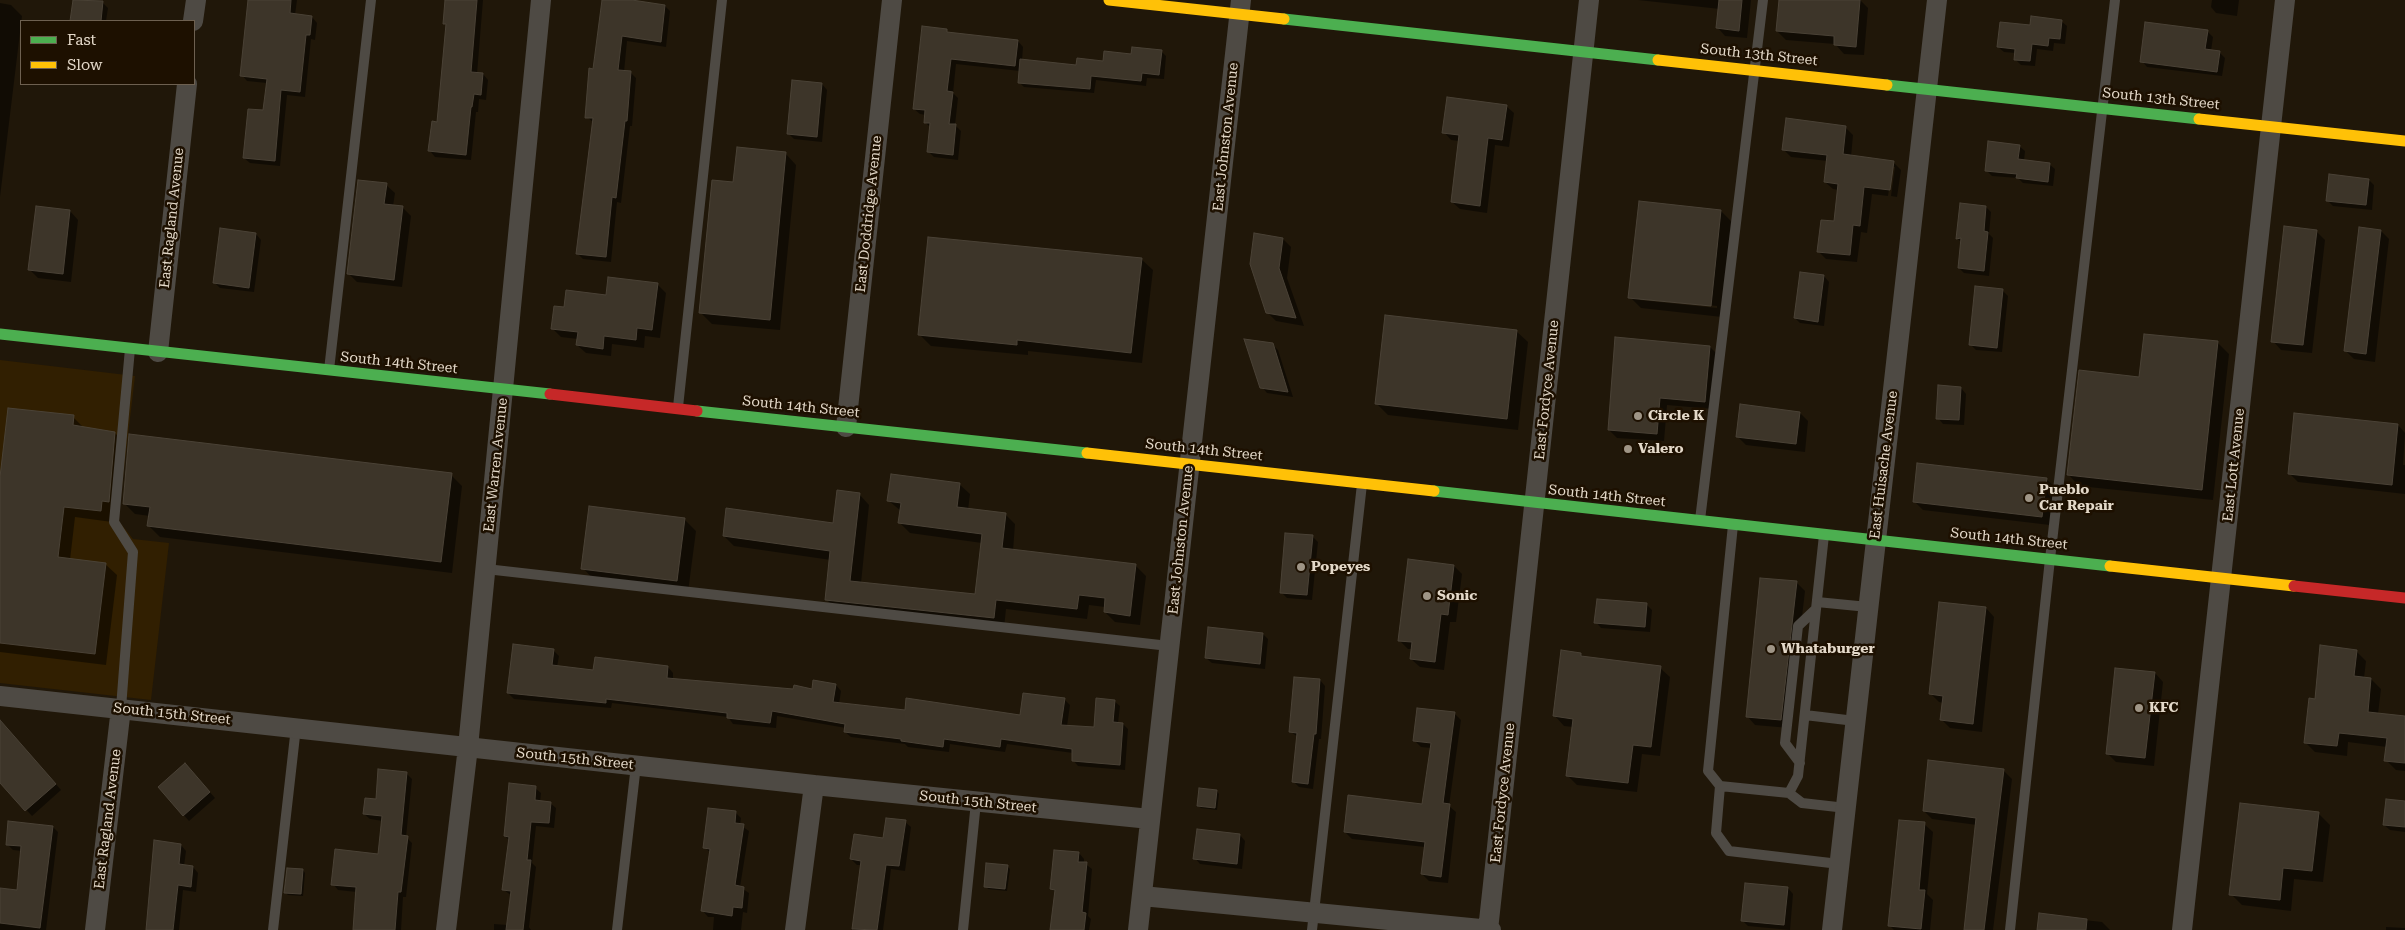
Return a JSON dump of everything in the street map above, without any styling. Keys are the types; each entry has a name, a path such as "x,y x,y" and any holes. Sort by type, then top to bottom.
{"main road":[{"name":"South 13th Street","path":"1109,0 1240,7 1754,70 2405,141"},
{"name":"South 14th Street","path":"0,334 2405,598"}],"street":[{"path":"193,20 196,0"},
{"name":"East Warren Avenue","path":"446,930 468,747 486,570 540,0"},
{"name":"East Doddridge Avenue","path":"846,427 892,0"},
{"name":"East Fordyce Avenue","path":"1488,930 1589,0"},
{"name":"East Huisache Avenue","path":"1832,930 1937,0"},
{"name":"East Lott Avenue","path":"2182,930 2285,0"},
{"name":"East Johnston Avenue","path":"1138,930 1240,7"},
{"name":"East Ragland Avenue","path":"158,352 187,85"},
{"name":"South 15th Street","path":"0,696 814,785 1150,819"},
{"name":"East Ragland Avenue","path":"95,930 121,708"},
{"path":"796,930 814,785"},
{"path":"1142,896 1313,921 1492,930"}],"lane":[{"path":"329,371 371,0"},
{"path":"678,409 722,0"},
{"path":"1700,521 1763,0"},
{"path":"2010,930 2050,559 2104,108 2115,0"},
{"path":"121,708 133,552 114,522 130,348"},
{"path":"1313,921 1362,483"},
{"path":"1733,524 1708,771 1720,786 1716,833 1728,851 1840,864"},
{"path":"1789,793 1798,776 1800,763 1824,534"},
{"path":"486,570 1169,646"},
{"path":"1817,605 1868,607"},
{"path":"1800,763 1785,743 1786,733 1798,626 1817,605"},
{"path":"1805,715 1855,721"},
{"path":"273,930 296,727"},
{"path":"617,930 636,765"},
{"path":"1720,786 1789,793 1802,803 1846,808"},
{"path":"963,930 976,802"}],"shaded area":[{"path":"0,360 135,376 118,520 133,539 169,543 151,700 0,683"}],"building":[{"path":"73,0 103,1 101,20 70,20"},
{"path":"248,0 291,0 290,13 312,16 310,35 306,35 300,92 281,90 275,161 243,158 248,109 263,110 267,79 240,76"},
{"path":"445,0 477,0 471,72 483,73 481,95 474,94 471,107 466,155 428,151 432,121 437,122 446,24 443,24"},
{"path":"602,0 632,0 665,5 661,42 622,36 618,70 631,71 627,121 625,121 616,198 612,197 606,257 576,254 593,118 585,118 589,68 593,69"},
{"path":"1719,0 1742,0 1739,31 1716,28"},
{"path":"1779,0 1860,0 1856,47 1834,45 1834,36 1776,31"},
{"path":"2031,16 2062,20 2060,39 2049,38 2048,46 2032,44 2030,61 2014,60 2015,49 1997,47 2000,22 2030,25"},
{"path":"2145,22 2208,30 2205,49 2220,51 2217,72 2140,62"},
{"path":"922,26 947,29 947,32 1018,40 1015,66 951,59 947,91 953,92 949,124 956,124 953,155 927,152 930,123 924,123 925,110 913,109"},
{"path":"1132,47 1162,50 1159,75 1142,73 1141,81 1091,76 1090,89 1018,83 1020,59 1076,65 1077,58 1103,61 1104,51 1131,54"},
{"path":"792,80 822,83 817,137 787,134"},
{"path":"1447,97 1507,105 1502,140 1488,138 1480,206 1451,202 1459,135 1442,133"},
{"path":"1786,118 1846,126 1843,154 1894,161 1890,190 1864,187 1860,226 1853,225 1850,255 1817,252 1821,220 1834,221 1838,184 1824,182 1827,155 1782,150"},
{"path":"1988,141 2020,145 2018,159 2050,163 2048,182 2016,178 2017,174 1985,171"},
{"path":"737,147 786,152 770,320 699,313 712,180 733,182"},
{"path":"2329,174 2369,179 2366,205 2326,201"},
{"path":"358,180 387,183 384,204 403,206 394,280 347,274"},
{"path":"1639,201 1721,210 1711,306 1628,298"},
{"path":"1960,203 1986,206 1984,231 1988,232 1984,271 1958,268 1961,238 1956,239"},
{"path":"36,206 70,210 63,274 28,270"},
{"path":"2284,226 2317,230 2303,345 2271,342"},
{"path":"2359,227 2381,230 2366,354 2344,351"},
{"path":"220,228 256,233 249,288 213,283"},
{"path":"1254,233 1283,238 1279,268 1296,318 1266,313 1250,264"},
{"path":"928,237 1142,258 1131,353 1017,340 1017,345 918,335"},
{"path":"1800,272 1824,275 1818,322 1794,318"},
{"path":"608,277 658,283 652,330 637,328 636,340 604,336 603,349 576,345 578,332 551,329 554,306 564,307 566,290 606,295"},
{"path":"1975,286 2003,289 1997,348 1969,345"},
{"path":"1385,315 1517,330 1507,419 1375,404"},
{"path":"2144,334 2218,341 2202,490 2067,475 2079,370 2139,377"},
{"path":"1615,337 1710,346 1705,402 1660,398 1657,434 1608,430"},
{"path":"1244,339 1273,343 1288,392 1260,388"},
{"path":"1938,385 1961,387 1959,420 1936,419"},
{"path":"1740,404 1800,412 1796,444 1736,437"},
{"path":"8,408 74,415 73,425 115,432 109,502 102,501 101,511 64,507 58,557 106,563 95,654 0,643 0,477"},
{"path":"2294,413 2398,424 2392,485 2288,474"},
{"path":"129,434 452,473 441,562 147,526 150,507 123,504"},
{"path":"1917,463 2047,478 2042,517 1913,502"},
{"path":"891,474 960,483 957,507 1006,513 1002,548 1136,564 1130,616 1104,612 1105,598 1079,595 1077,609 996,600 994,618 825,600 830,551 723,536 726,508 833,523 837,490 860,493 850,581 975,594 982,534 898,523 901,503 887,501"},
{"path":"589,506 685,518 677,581 581,569"},
{"path":"1285,533 1313,535 1307,595 1280,593"},
{"path":"1408,559 1454,565 1448,615 1441,614 1435,662 1410,659 1412,642 1398,641"},
{"name":"Whataburger","path":"1760,578 1797,581 1781,720 1746,717"},
{"path":"1597,599 1647,603 1645,627 1594,623"},
{"path":"1939,602 1986,607 1973,724 1940,720 1943,696 1929,694"},
{"path":"1208,627 1263,633 1260,664 1205,658"},
{"path":"513,644 554,649 552,665 593,670 595,657 668,666 667,678 793,689 794,685 812,689 813,680 836,684 833,702 905,710 906,698 1020,715 1023,693 1065,698 1061,725 1094,727 1096,698 1115,700 1113,722 1123,723 1120,765 1072,761 1072,749 1001,739 1000,747 944,739 943,747 901,741 901,739 844,732 845,724 772,711 770,723 727,718 727,713 606,699 606,703 507,693"},
{"path":"2320,645 2357,650 2354,676 2371,678 2368,712 2405,716 2405,763 2384,761 2387,738 2339,733 2337,746 2304,743 2309,698 2315,699"},
{"path":"1561,650 1581,653 1581,656 1661,666 1651,747 1633,745 1628,783 1566,776 1573,719 1553,716"},
{"path":"2115,668 2155,672 2145,758 2106,754"},
{"path":"1294,677 1320,679 1316,734 1314,734 1308,784 1292,782 1297,733 1289,732"},
{"path":"1417,708 1455,712 1443,803 1450,804 1441,877 1421,874 1425,842 1344,832 1348,795 1422,804 1431,743 1413,741"},
{"path":"0,720 56,784 25,811 0,783"},
{"path":"1928,760 2004,769 1984,930 1964,930 1976,818 1923,811"},
{"path":"185,763 210,792 183,816 158,787"},
{"path":"378,769 407,772 401,835 408,836 401,892 398,892 395,930 353,930 356,887 331,885 335,849 378,854 382,816 363,814 365,798 376,799"},
{"path":"509,783 536,786 535,800 551,802 549,823 531,822 527,860 531,860 523,930 506,930 511,891 502,890 509,837 504,836"},
{"path":"1199,788 1217,790 1215,808 1197,806"},
{"path":"2386,799 2405,801 2405,827 2383,825"},
{"path":"2240,803 2319,812 2312,871 2283,868 2280,900 2229,895"},
{"path":"708,808 736,811 735,823 744,824 735,885 744,887 742,908 733,907 732,916 701,911 710,849 703,848"},
{"path":"886,818 906,820 899,866 886,865 877,930 852,929 861,861 850,859 854,834 883,838"},
{"path":"1899,820 1925,822 1919,890 1925,890 1921,929 1888,926"},
{"path":"8,821 53,826 40,928 0,923 0,888 17,890 21,846 6,845"},
{"path":"1197,829 1240,834 1237,864 1193,859"},
{"path":"154,840 181,844 179,864 193,866 191,887 178,885 173,930 146,930"},
{"path":"1054,850 1079,852 1078,862 1087,862 1082,912 1086,913 1084,930 1050,930 1055,890 1050,889"},
{"path":"986,863 1008,865 1005,889 984,887"},
{"path":"287,868 303,869 301,894 284,893"},
{"path":"1745,883 1788,887 1784,925 1741,921"},
{"path":"2039,913 2087,919 2086,930 2037,930"}],"traffic: fast":[{"path":"1284,19 1658,60"},
{"path":"1887,85 2199,119"},
{"path":"0,334 550,394"},
{"path":"697,411 1087,453"},
{"path":"1434,491 2110,566"}],"traffic: slow":[{"path":"1109,0 1284,19"},
{"path":"1658,60 1887,85"},
{"path":"2199,119 2405,141"},
{"path":"1087,453 1434,491"},
{"path":"2110,566 2294,586"}],"traffic: jam":[{"path":"550,394 697,411"},
{"path":"2294,586 2405,598"}],"place":[{"name":"Circle K","path":"1638,416"},
{"name":"Valero","path":"1628,449"},
{"name":"Pueblo Car Repair","path":"2029,498"},
{"name":"Popeyes","path":"1301,567"},
{"name":"Sonic","path":"1427,596"},
{"name":"Whataburger","path":"1771,649"},
{"name":"KFC","path":"2139,708"}]}
